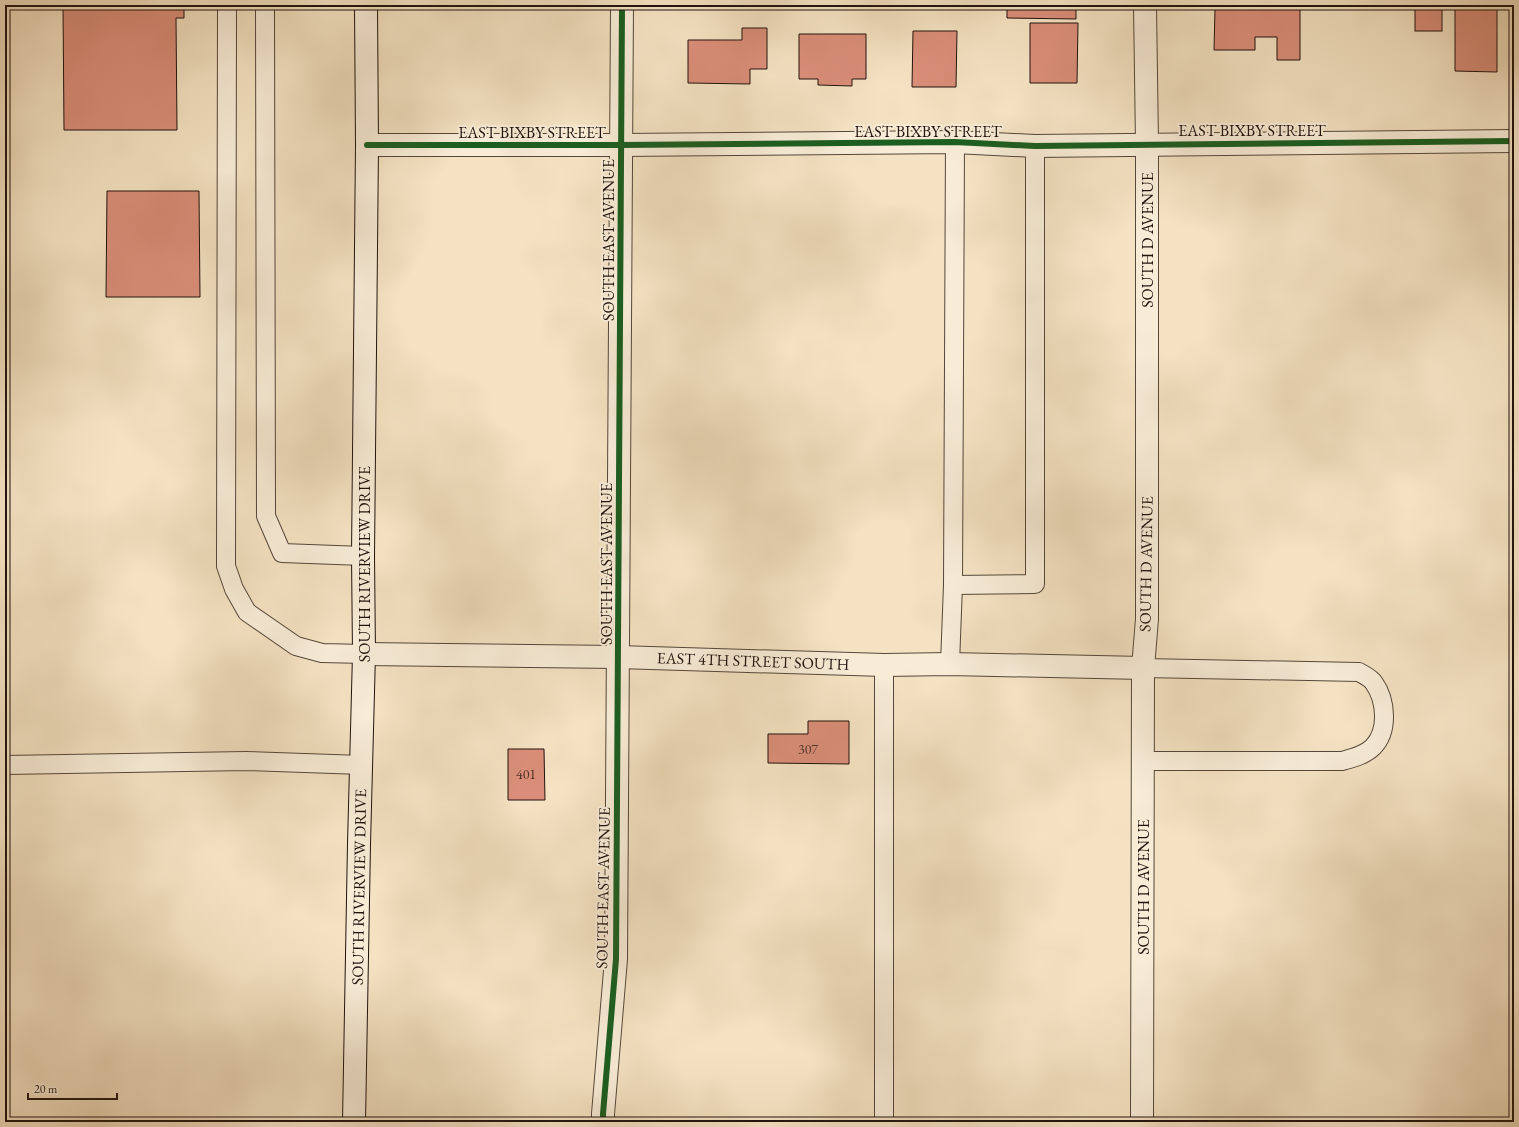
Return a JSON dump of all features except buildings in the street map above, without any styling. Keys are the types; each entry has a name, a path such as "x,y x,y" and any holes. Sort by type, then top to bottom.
{"street":[{"name":"SOUTH RIVERVIEW DRIVE","path":"354,1122 364,654 363,556 367,145 366,5"},
{"name":"SOUTH EAST AVENUE","path":"603,1122 616,959 622,5"},
{"name":"SOUTH D AVENUE","path":"1142,1122 1143,668 1148,619 1147,144 1145,5"},
{"name":"EAST BIXBY STREET","path":"367,145 621,145 955,142 1035,146 1514,141"},
{"name":"EAST 4TH STREET SOUTH","path":"364,654 618,657 884,665 950,664 1143,668"}],"lane":[{"path":"226,5 226,566 234,589 247,612 296,646 322,653 364,654"},
{"path":"265,5 266,516 282,553 363,556"},
{"path":"950,664 953,585 955,142"},
{"path":"953,585 1035,584 1035,146"},
{"path":"884,665 884,1122"},
{"path":"1143,668 1359,672 1374,682 1382,698 1384,716 1381,733 1373,746 1359,756 1342,761 1143,761"},
{"path":"5,765 246,761 362,765"}],"cycle path":[{"path":"603,1122 616,959 622,5"},
{"path":"367,145 621,145 955,142 1035,146 1514,141"}]}
